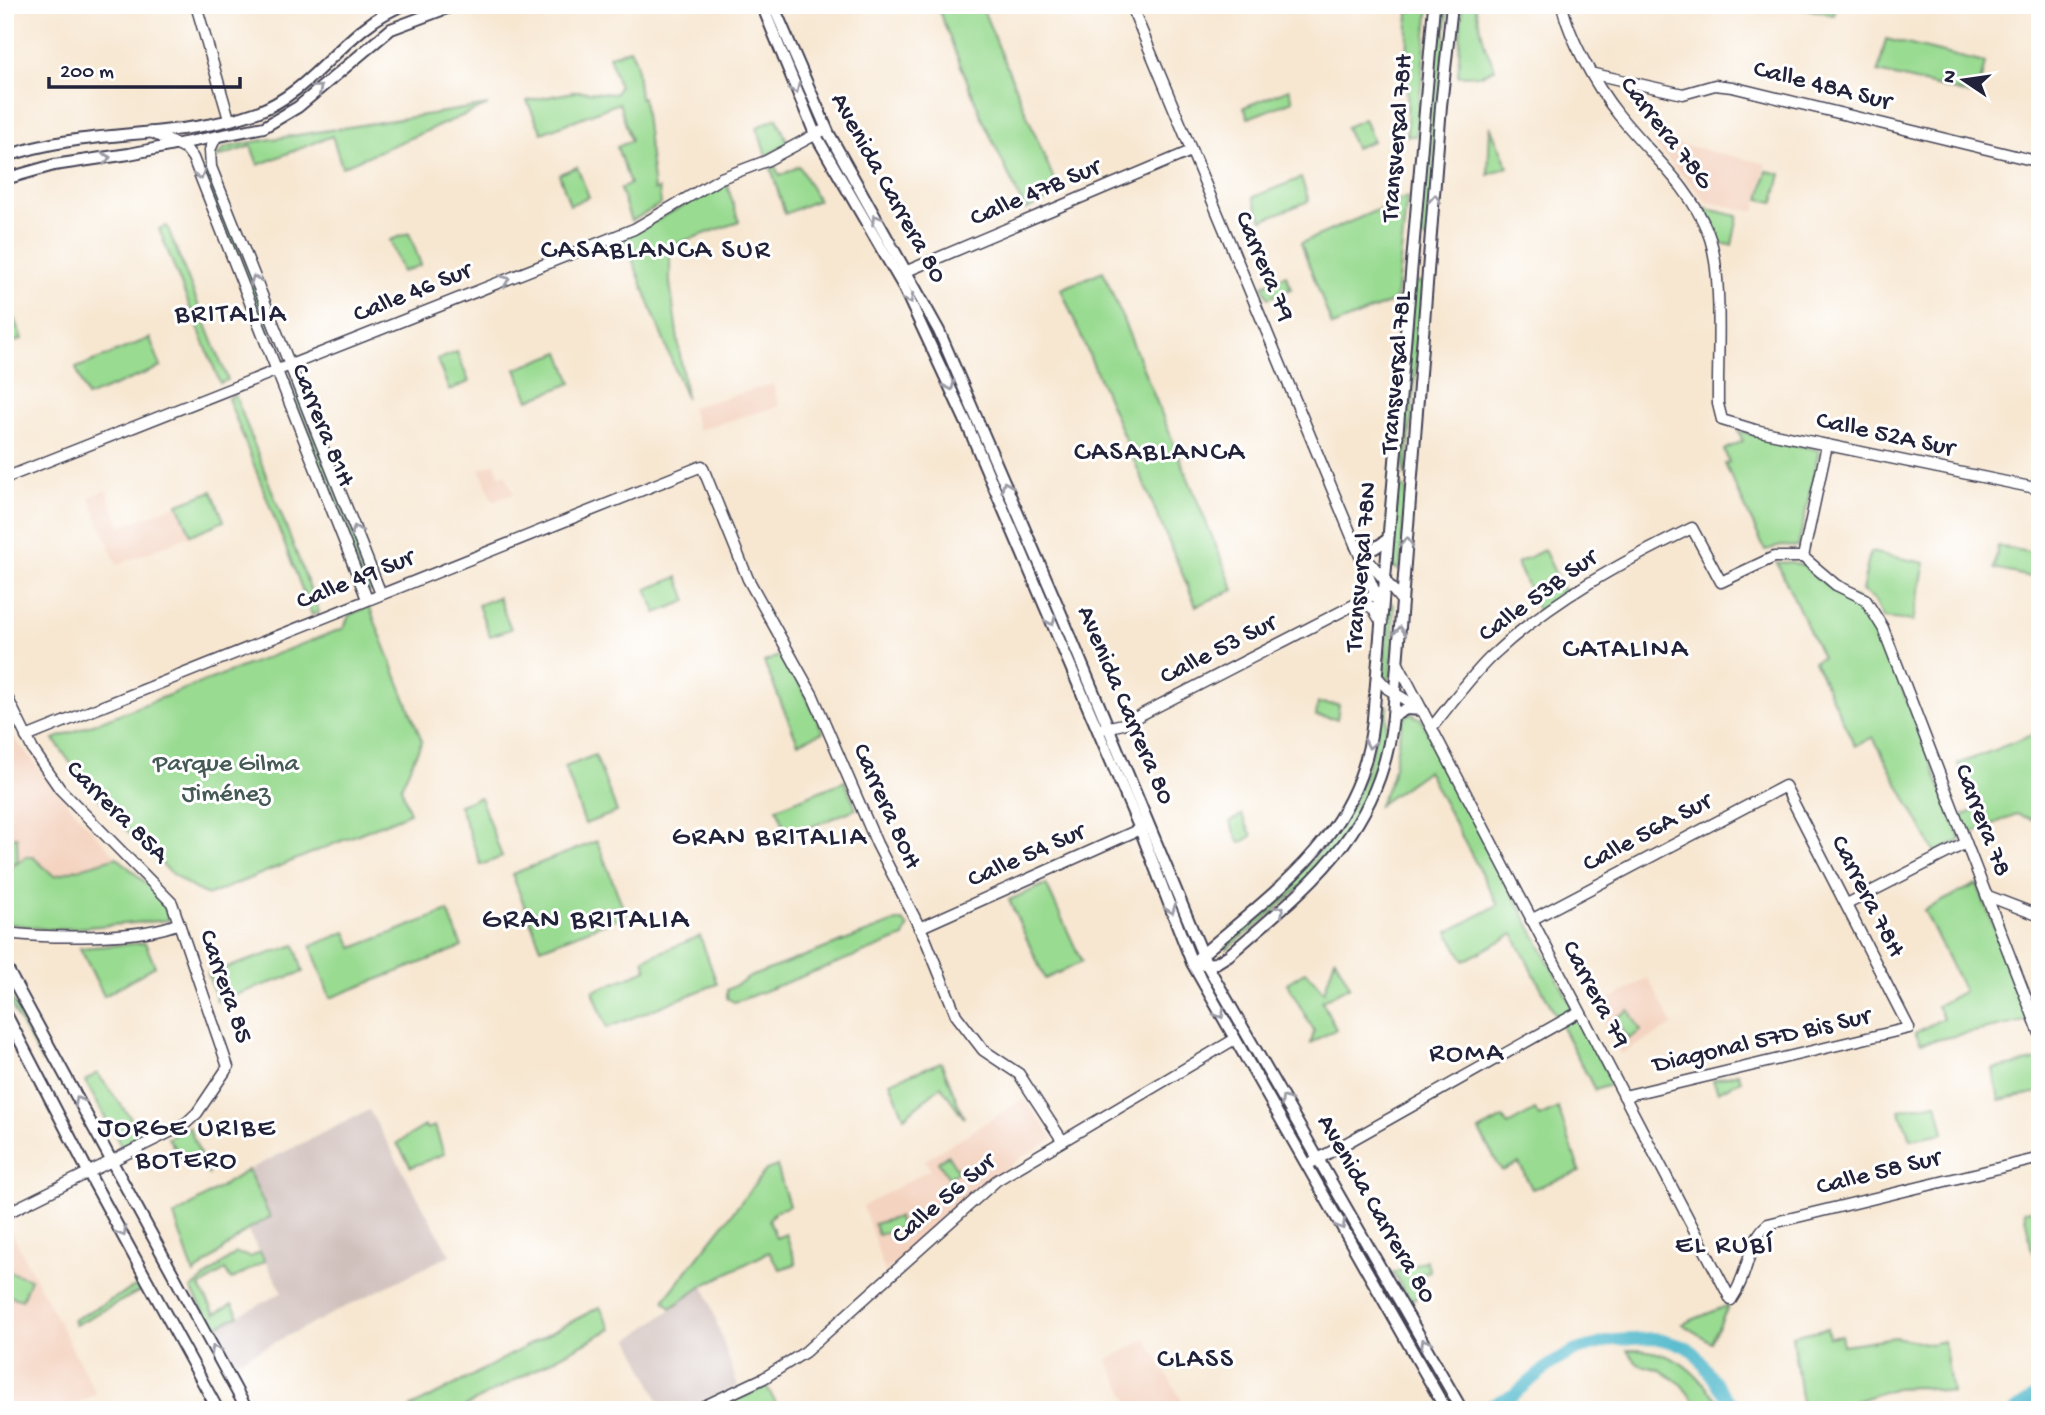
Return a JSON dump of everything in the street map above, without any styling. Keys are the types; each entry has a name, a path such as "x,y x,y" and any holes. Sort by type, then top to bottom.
{"main road":[{"path":"5,157 44,144 151,132 229,119 258,111 279,100 367,27 404,5"},
{"path":"5,179 54,165 190,143 260,128 282,118 391,29 455,5"},
{"name":"Avenida Carrera 80","path":"762,5 815,134 939,331 1024,559 1103,728"},
{"name":"Avenida Carrera 80","path":"774,5 826,129 901,273"},
{"name":"Transversal 78H","path":"1410,275 1434,5"},
{"name":"Transversal 78H","path":"1430,267 1441,106 1452,5"},
{"path":"190,143 183,142 180,136 192,125"},
{"name":"Transversal 78L","path":"1412,482 1430,267"},
{"name":"Transversal 78L","path":"1395,460 1410,275"},
{"name":"Avenida Carrera 80","path":"980,440 1035,554 1103,728 1205,959 1460,1406"},
{"name":"Transversal 78N","path":"1205,959 1302,867 1338,825 1355,794 1367,760 1377,677 1383,610 1382,588 1395,460"},
{"name":"Transversal 78N","path":"1229,955 1325,869 1352,835 1383,772 1393,716 1412,482"},
{"path":"1356,546 1371,549 1388,539"},
{"path":"1024,559 1035,554"},
{"path":"1393,716 1406,709 1422,710"},
{"name":"Avenida Carrera 80","path":"1144,824 1192,963 1446,1410"},
{"path":"1192,963 1229,955"},
{"path":"1217,983 1229,955"},
{"path":"5,965 247,1410"},
{"path":"5,1012 88,1172 218,1410"}],"street":[{"path":"196,5 229,119"},
{"name":"Carrera 79","path":"1131,5 1356,546 1382,588 1402,601"},
{"name":"Carrera 78G","path":"1562,5 1570,31 1618,115 1678,179 1708,233 1716,267 1718,404 1722,420"},
{"name":"Calle 48A Sur","path":"1594,74 1683,94 1716,85 1732,87 2040,162"},
{"name":"Calle 46 Sur","path":"5,478 634,229 721,178 766,162 826,129"},
{"name":"Carrera 81H","path":"151,132 177,145 193,158 367,599"},
{"name":"Carrera 81H","path":"216,137 210,150 211,167 381,594"},
{"name":"Calle 47B Sur","path":"901,273 1191,150"},
{"name":"Calle 52A Sur","path":"1722,420 1827,445 2040,489"},
{"path":"1803,557 1827,445"},
{"name":"Calle 49 Sur","path":"26,737 702,466"},
{"name":"Carrera 80H","path":"702,466 748,579 813,695 877,844 919,928 961,1026 984,1050 1019,1074 1062,1140"},
{"name":"Calle 53B Sur","path":"1432,727 1480,668 1504,646 1602,574 1692,528 1721,582 1774,557 1803,557"},
{"name":"Carrera 79","path":"1356,546 1382,588"},
{"name":"Carrera 78","path":"1803,557 1836,585 1865,599 1881,623 2040,1034"},
{"name":"Calle 53 Sur","path":"1103,728 1123,724 1357,604 1382,588"},
{"path":"1357,604 1370,606 1382,623"},
{"name":"Carrera 79","path":"1397,662 1731,1300"},
{"name":"Carrera 79","path":"1377,677 1395,693 1422,710"},
{"name":"Carrera 85A","path":"5,693 26,737 60,789 169,897 179,923"},
{"name":"Calle 56A Sur","path":"1531,920 1785,786"},
{"name":"Carrera 78H","path":"1785,786 1909,1028"},
{"name":"Calle 54 Sur","path":"919,928 1144,824"},
{"path":"1847,904 1966,843"},
{"path":"1988,896 2040,916"},
{"path":"5,933 65,937 144,931 179,923"},
{"name":"Carrera 85","path":"111,1161 190,1121 225,1074 228,1064 179,923"},
{"path":"1308,1165 1579,1012"},
{"name":"Diagonal 57D Bis Sur","path":"1624,1096 1909,1028"},
{"name":"Calle 56 Sur","path":"696,1410 764,1378 805,1352 982,1191 1062,1140 1235,1039"},
{"name":"Calle 58 Sur","path":"1731,1300 1744,1282 1757,1236 1775,1221 2040,1158"},
{"path":"5,1214 111,1161"}],"shaded area":[{"path":"1654,138 1766,164 1755,212 1707,202 1653,143"},
{"path":"773,384 779,406 698,430 691,407"},
{"path":"495,463 500,476 505,474 514,493 493,502 480,469"},
{"path":"106,490 121,527 178,504 191,535 117,565 89,497"},
{"path":"5,719 14,738 83,821 117,857 53,876 33,857 26,857 5,872"},
{"path":"1648,978 1673,1025 1621,1054 1596,1007"},
{"path":"1024,1099 1054,1139 1022,1157 974,1193 885,1272 863,1206 930,1169 925,1160"},
{"path":"369,1110 450,1255 233,1363 214,1328 283,1292 247,1230 270,1217 248,1170"},
{"path":"7,1224 96,1394 65,1410 5,1410"},
{"path":"704,1285 738,1386 683,1410 663,1410 630,1339"},
{"path":"1146,1338 1187,1410 1134,1410 1107,1361"}],"green space":[{"path":"961,5 981,5 1060,194 1025,210 982,118 939,11"},
{"path":"1408,5 1429,5 1416,136 1407,136"},
{"path":"1438,5 1448,5 1428,239 1422,238 1421,195"},
{"path":"1462,5 1475,5 1485,46 1495,69 1481,75 1458,76"},
{"path":"1790,5 1836,5 1834,15"},
{"path":"1886,39 1985,63 1977,96 1878,72"},
{"path":"630,49 636,61 640,98 643,97 654,190 659,189 661,204 631,221 620,189 630,184 617,147 631,141 619,103 542,133 527,101 578,91 615,94 619,87 609,56"},
{"path":"1289,89 1293,101 1248,118 1244,107"},
{"path":"488,105 342,167 332,136 258,165 251,146 215,158 225,148 247,143"},
{"path":"777,118 788,143 766,156 757,127"},
{"path":"1364,119 1373,141 1355,148 1346,127"},
{"path":"1490,126 1508,167 1488,175"},
{"path":"773,163 780,176 799,166 818,200 785,214 770,165"},
{"path":"577,167 589,197 570,205 559,174"},
{"path":"209,169 273,334 267,337 202,172"},
{"path":"1767,171 1781,174 1774,202 1760,199"},
{"path":"1301,178 1309,201 1262,220 1253,197"},
{"path":"726,182 739,222 670,246 670,283 686,398 624,238"},
{"path":"1407,197 1396,300 1332,326 1301,243"},
{"path":"1698,207 1738,216 1732,245 1715,243"},
{"path":"167,226 228,380 220,383 159,229"},
{"path":"409,233 421,265 402,272 390,240"},
{"path":"1103,271 1234,590 1196,606 1061,289"},
{"path":"1286,275 1291,289 1268,298 1263,285"},
{"path":"1414,282 1424,283 1406,477 1403,461 1405,396"},
{"path":"5,296 22,339 5,346"},
{"path":"150,338 161,367 87,397 76,368"},
{"path":"457,352 469,382 449,390 437,360"},
{"path":"560,352 572,383 529,400 516,369"},
{"path":"290,378 375,589 368,592 283,381"},
{"path":"235,395 319,612 312,615 228,398"},
{"path":"1738,431 1819,450 1798,547 1782,546 1765,550 1725,464 1729,462 1724,450 1743,441"},
{"path":"1397,481 1406,490 1400,570 1392,567"},
{"path":"212,491 224,521 191,535 178,504"},
{"path":"1998,546 2040,554 2040,579 1994,569"},
{"path":"1544,550 1565,593 1539,613 1517,563"},
{"path":"1870,552 1925,563 1913,621 1883,618 1874,599 1862,591"},
{"path":"1791,562 1804,566 1834,590 1856,598 1878,627 1961,840 1935,853 1873,737 1855,746 1814,661 1822,657 1777,563"},
{"path":"678,577 687,601 656,613 647,589"},
{"path":"498,597 511,629 490,636 478,605"},
{"path":"1389,601 1394,606 1391,680 1384,675"},
{"name":"Parque Gilma Jiménez","path":"369,606 422,741 401,787 410,813 209,895 191,887 147,851 83,779 54,739 344,628 349,615"},
{"path":"786,653 823,732 798,743 764,662"},
{"path":"1318,703 1339,705 1337,719 1316,716"},
{"path":"1379,706 1388,706 1382,755 1367,798 1353,823 1336,848 1295,892 1227,949 1224,946 1305,867 1346,816 1361,786 1372,750"},
{"path":"1409,713 1421,719 1613,1084 1595,1090 1513,934 1464,961 1448,932 1498,905 1427,771 1379,805 1392,777 1402,721"},
{"path":"2040,732 2040,822 2016,814 1969,835 1960,817 1975,810 1958,764"},
{"path":"595,755 617,812 585,824 565,767"},
{"path":"845,781 856,809 788,836 777,808"},
{"path":"480,797 502,857 481,865 459,805"},
{"path":"1242,815 1252,836 1240,843 1230,822"},
{"path":"17,837 18,862 5,863 5,838"},
{"path":"597,841 626,915 541,948 512,874"},
{"path":"26,857 33,857 54,876 117,857 161,897 169,920 52,930 5,923 5,872"},
{"path":"1046,884 1082,962 1045,979 1009,900"},
{"path":"1977,884 2030,1020 1921,1043 1915,1033 1943,1018 1937,1006 1964,991 1924,910"},
{"path":"448,911 462,947 330,998 311,946 346,932 353,948"},
{"path":"903,921 908,927 904,937 741,1000 734,1002 727,998 727,990 752,976"},
{"path":"700,936 717,984 607,1028 593,991 647,970 644,959"},
{"path":"145,943 155,966 104,996 80,948"},
{"path":"295,945 303,972 217,1001 208,974"},
{"path":"1335,958 1350,986 1322,1001 1336,1029 1311,1043 1314,1031 1287,983 1306,971 1324,992"},
{"path":"5,986 46,1060 42,1062 5,994"},
{"path":"1629,1010 1641,1031 1628,1039 1616,1018"},
{"path":"2040,1060 2040,1092 1999,1100 1993,1069"},
{"path":"941,1062 964,1118 941,1086 904,1117 890,1082"},
{"path":"97,1073 143,1134 121,1146 85,1081"},
{"path":"1738,1073 1741,1080 1718,1092 1713,1080"},
{"path":"1937,1103 1944,1133 1911,1139 1899,1110"},
{"path":"1558,1108 1580,1172 1532,1189 1519,1163 1502,1171 1479,1131 1503,1118 1508,1125 1535,1110 1539,1117"},
{"path":"425,1126 427,1129 435,1126 444,1154 411,1167 397,1143"},
{"path":"189,1127 208,1174 180,1156 168,1138"},
{"path":"948,1155 958,1171 949,1178 938,1162"},
{"path":"777,1166 789,1206 776,1211 769,1219 776,1238 786,1234 796,1264 780,1269 769,1252 704,1285 671,1308 664,1300 766,1170"},
{"path":"248,1170 270,1217 247,1230 194,1274 174,1216"},
{"path":"2040,1209 2040,1250 2032,1252 2024,1211"},
{"path":"898,1217 901,1228 878,1235 874,1224"},
{"path":"260,1252 265,1261 231,1280 225,1270 200,1287 215,1314 232,1304 239,1315 214,1328 191,1289 236,1253 251,1257"},
{"path":"1426,1260 1430,1271 1421,1274 1425,1295 1410,1300 1393,1273"},
{"path":"5,1270 30,1279 22,1300 5,1294"},
{"path":"137,1286 140,1291 75,1325 73,1320"},
{"path":"1729,1305 1711,1342 1682,1324"},
{"path":"600,1307 611,1329 459,1410 413,1410 411,1407 459,1383"},
{"path":"1827,1328 1829,1337 1841,1335 1843,1345 1895,1337 1930,1344 1944,1341 1952,1393 1920,1387 1895,1388 1829,1410 1803,1410 1792,1336"},
{"path":"1627,1350 1660,1353 1673,1359 1695,1375 1726,1410 1701,1410 1680,1383 1660,1370 1638,1364"},
{"path":"766,1386 780,1410 715,1410"}],"waterway":[{"path":"1477,1410 1513,1395 1551,1364 1576,1350 1614,1340 1655,1338 1684,1346 1694,1352 1727,1398 1740,1410"},
{"path":"2015,1410 2040,1392"},
{"path":"1891,1410 1918,1410"}],"district":[{"name":"CASABLANCA SUR","path":"656,251"},
{"name":"BRITALIA","path":"231,315"},
{"name":"CASABLANCA","path":"1160,453"},
{"name":"CATALINA","path":"1626,650"},
{"name":"GRAN BRITALIA","path":"770,838"},
{"name":"GRAN BRITALIA","path":"586,921"},
{"name":"ROMA","path":"1467,1054"},
{"name":"JORGE URIBE BOTERO","path":"187,1145"},
{"name":"EL RUBÍ","path":"1725,1246"},
{"name":"CLASS","path":"1196,1360"}]}
